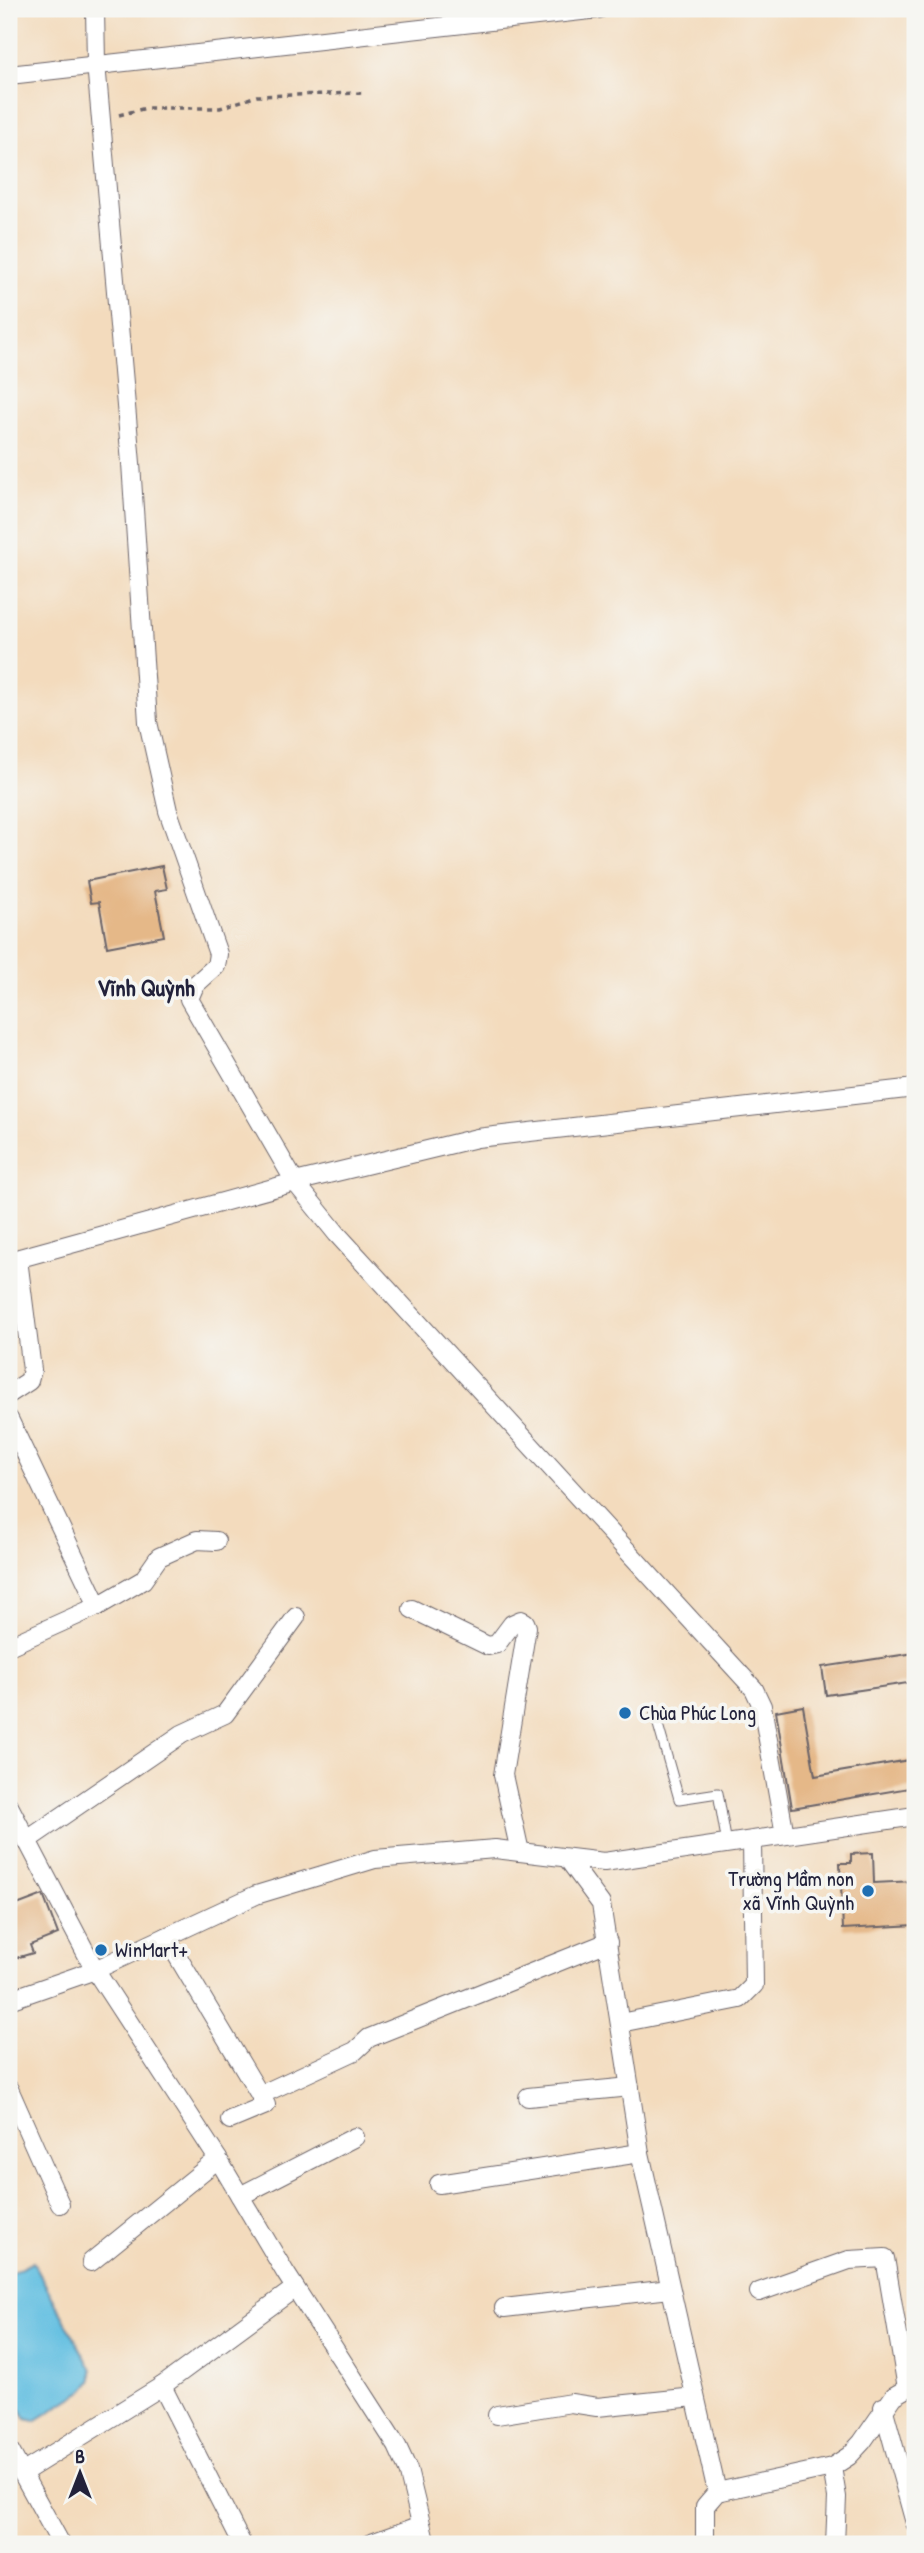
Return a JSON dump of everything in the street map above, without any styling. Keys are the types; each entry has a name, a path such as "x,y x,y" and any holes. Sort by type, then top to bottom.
{"street":[{"path":"95,9 96,63 103,118 148,722 168,811 218,954 216,966 195,985 189,999 295,1182 453,1363 754,1689 762,1706 785,1835"},
{"path":"9,75 96,63 599,9"},
{"path":"9,1394 29,1381 32,1370 13,1260 295,1182 477,1138 915,1087"},
{"path":"9,1419 98,1606"},
{"path":"9,1646 98,1606 143,1580 159,1558 197,1540 216,1541"},
{"path":"412,1609 488,1646 497,1644 512,1624 521,1620 525,1622 527,1627 503,1775 520,1852"},
{"path":"26,1841 182,1734 225,1714 296,1617"},
{"path":"9,1807 95,1970 218,2159 295,2288 397,2446 408,2470 419,2526 426,2544"},
{"path":"9,2000 95,1970 256,1895 375,1859 495,1849 604,1862 915,1816"},
{"path":"620,2023 740,1998 754,1985 752,1841"},
{"path":"568,1858 601,1904 640,2153 717,2492"},
{"path":"166,1937 266,2105 230,2120"},
{"path":"260,2095 355,2051 369,2038 607,1942"},
{"path":"528,2097 630,2088"},
{"path":"9,2090 60,2204"},
{"path":"240,2196 355,2137"},
{"path":"439,2184 640,2153"},
{"path":"91,2262 218,2159"},
{"path":"705,2544 705,2507 717,2492 832,2467 849,2456 862,2442 883,2407 894,2396 911,2386 885,2258 849,2260 758,2292"},
{"path":"22,2473 162,2386 295,2288"},
{"path":"504,2308 670,2289"},
{"path":"162,2386 242,2544"},
{"path":"497,2415 572,2403 597,2407 695,2397"},
{"path":"883,2407 915,2523"},
{"path":"9,2449 61,2544"},
{"path":"832,2467 837,2497 835,2544"},
{"path":"369,2544 419,2526"}],"lane":[{"path":"655,1714 679,1799 718,1793 727,1844"}],"path":[{"path":"103,118 146,108 220,107 257,96 363,93"}],"water":[{"path":"33,2262 92,2370 92,2381 86,2389 35,2421 26,2419 9,2389 9,2274"}],"building":[{"path":"162,866 167,889 155,891 164,936 107,947 99,902 91,903 87,881"},
{"path":"915,1653 915,1682 826,1695 822,1667"},
{"path":"803,1706 815,1776 915,1759 915,1787 792,1808 776,1711"},
{"path":"873,1853 874,1883 915,1881 915,1925 843,1929 840,1863 851,1863 851,1854"},
{"path":"43,1895 58,1934 30,1945 33,1953 9,1960 9,1908"}],"place":[{"name":"Chùa Phúc Long","path":"625,1713"},
{"name":"Trường Mầm non xã Vĩnh Quỳnh","path":"868,1891"},
{"name":"WinMart+","path":"101,1950"}],"district":[{"name":"Vĩnh Quỳnh","path":"146,988"}]}
